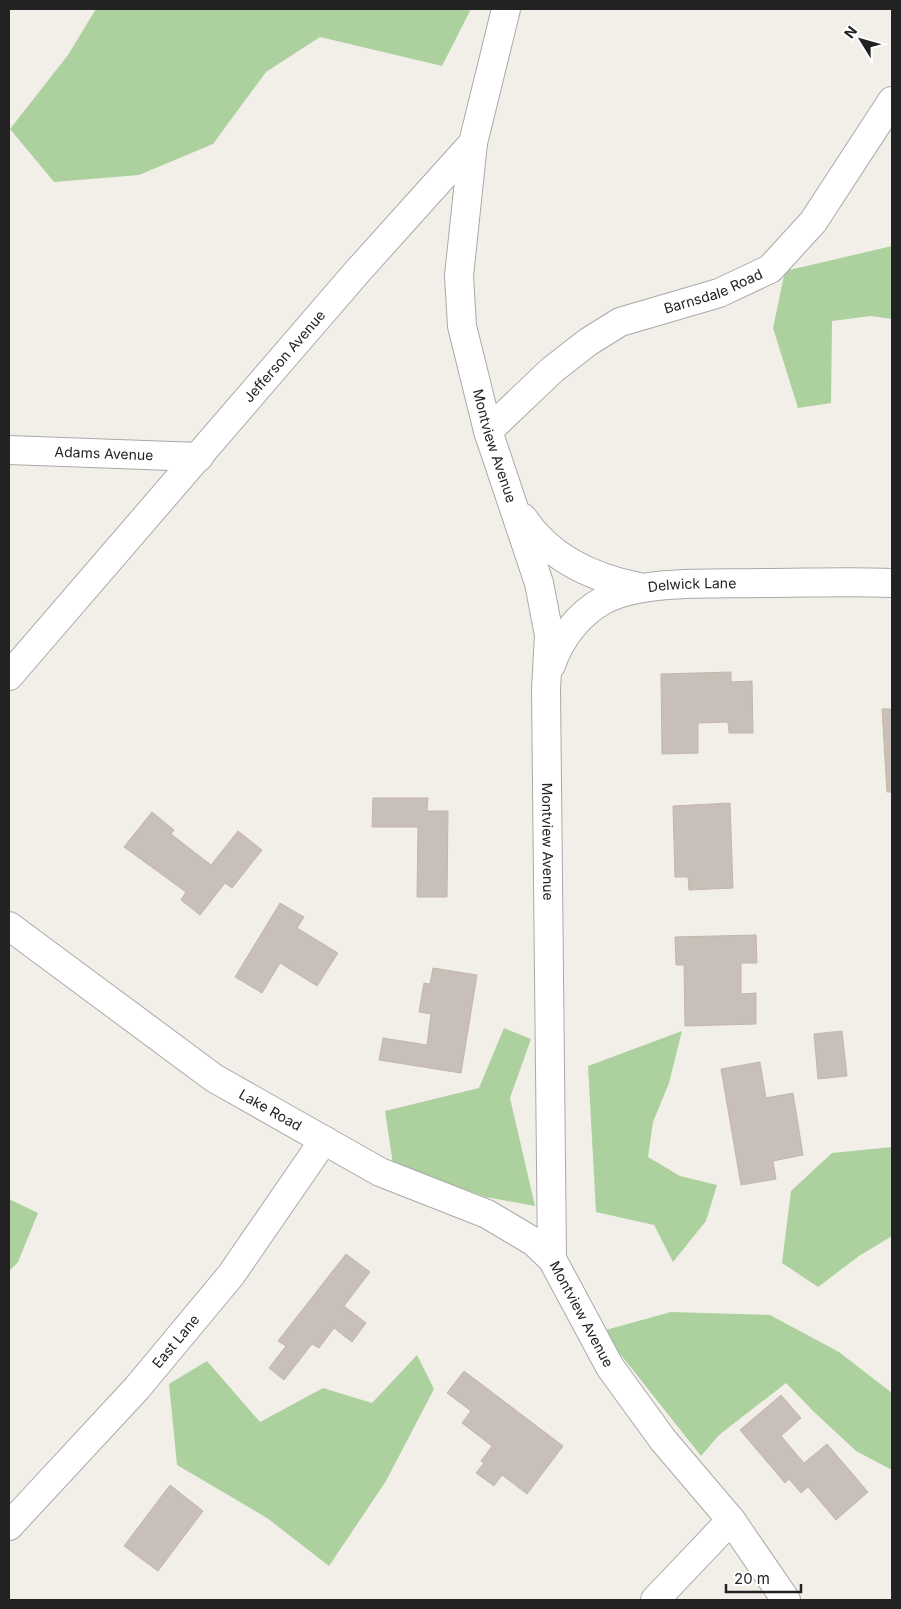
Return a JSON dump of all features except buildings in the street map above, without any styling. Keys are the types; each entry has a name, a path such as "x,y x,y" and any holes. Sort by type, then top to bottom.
{"street":[{"name":"Jefferson Avenue","path":"9,676 357,272 473,144 506,9"},
{"name":"Barnsdale Road","path":"488,431 552,370 588,342 620,322 719,293 770,269 812,222 886,122 892,101"},
{"name":"Montview Avenue","path":"473,144 458,276 462,326 488,431 539,583 549,635 546,689 552,1260 610,1367 662,1440 731,1520 786,1600"},
{"name":"Adams Avenue","path":"9,450 199,457"},
{"path":"514,506 527,524 550,549 579,569 611,582 646,588"},
{"name":"Delwick Lane","path":"546,689 557,648 569,629 579,618 603,601 623,592 695,584 892,583"},
{"name":"Lake Road","path":"9,926 214,1078 380,1172 487,1214 534,1242 552,1260"},
{"name":"East Lane","path":"9,1526 136,1388 232,1275 324,1140"},
{"path":"654,1600 731,1520"}],"green space":[{"path":"96,9 471,9 442,66 320,37 266,72 213,144 139,175 54,182 10,129 68,55"},
{"path":"892,246 892,319 871,316 832,321 831,403 798,408 773,328 785,271"},
{"path":"504,1028 531,1039 510,1098 535,1206 486,1197 393,1164 385,1111 479,1088"},
{"path":"682,1031 669,1083 653,1122 648,1157 680,1176 717,1185 706,1221 673,1262 654,1225 596,1212 588,1066"},
{"path":"892,1147 892,1236 859,1256 818,1287 782,1263 791,1191 832,1153"},
{"path":"9,1199 38,1213 18,1262 9,1271"},
{"path":"671,1312 770,1315 839,1352 892,1393 892,1470 856,1451 786,1383 719,1435 701,1456 602,1331"},
{"path":"417,1355 434,1389 386,1481 329,1566 267,1518 177,1465 169,1384 207,1361 260,1422 323,1388 372,1403"}]}
